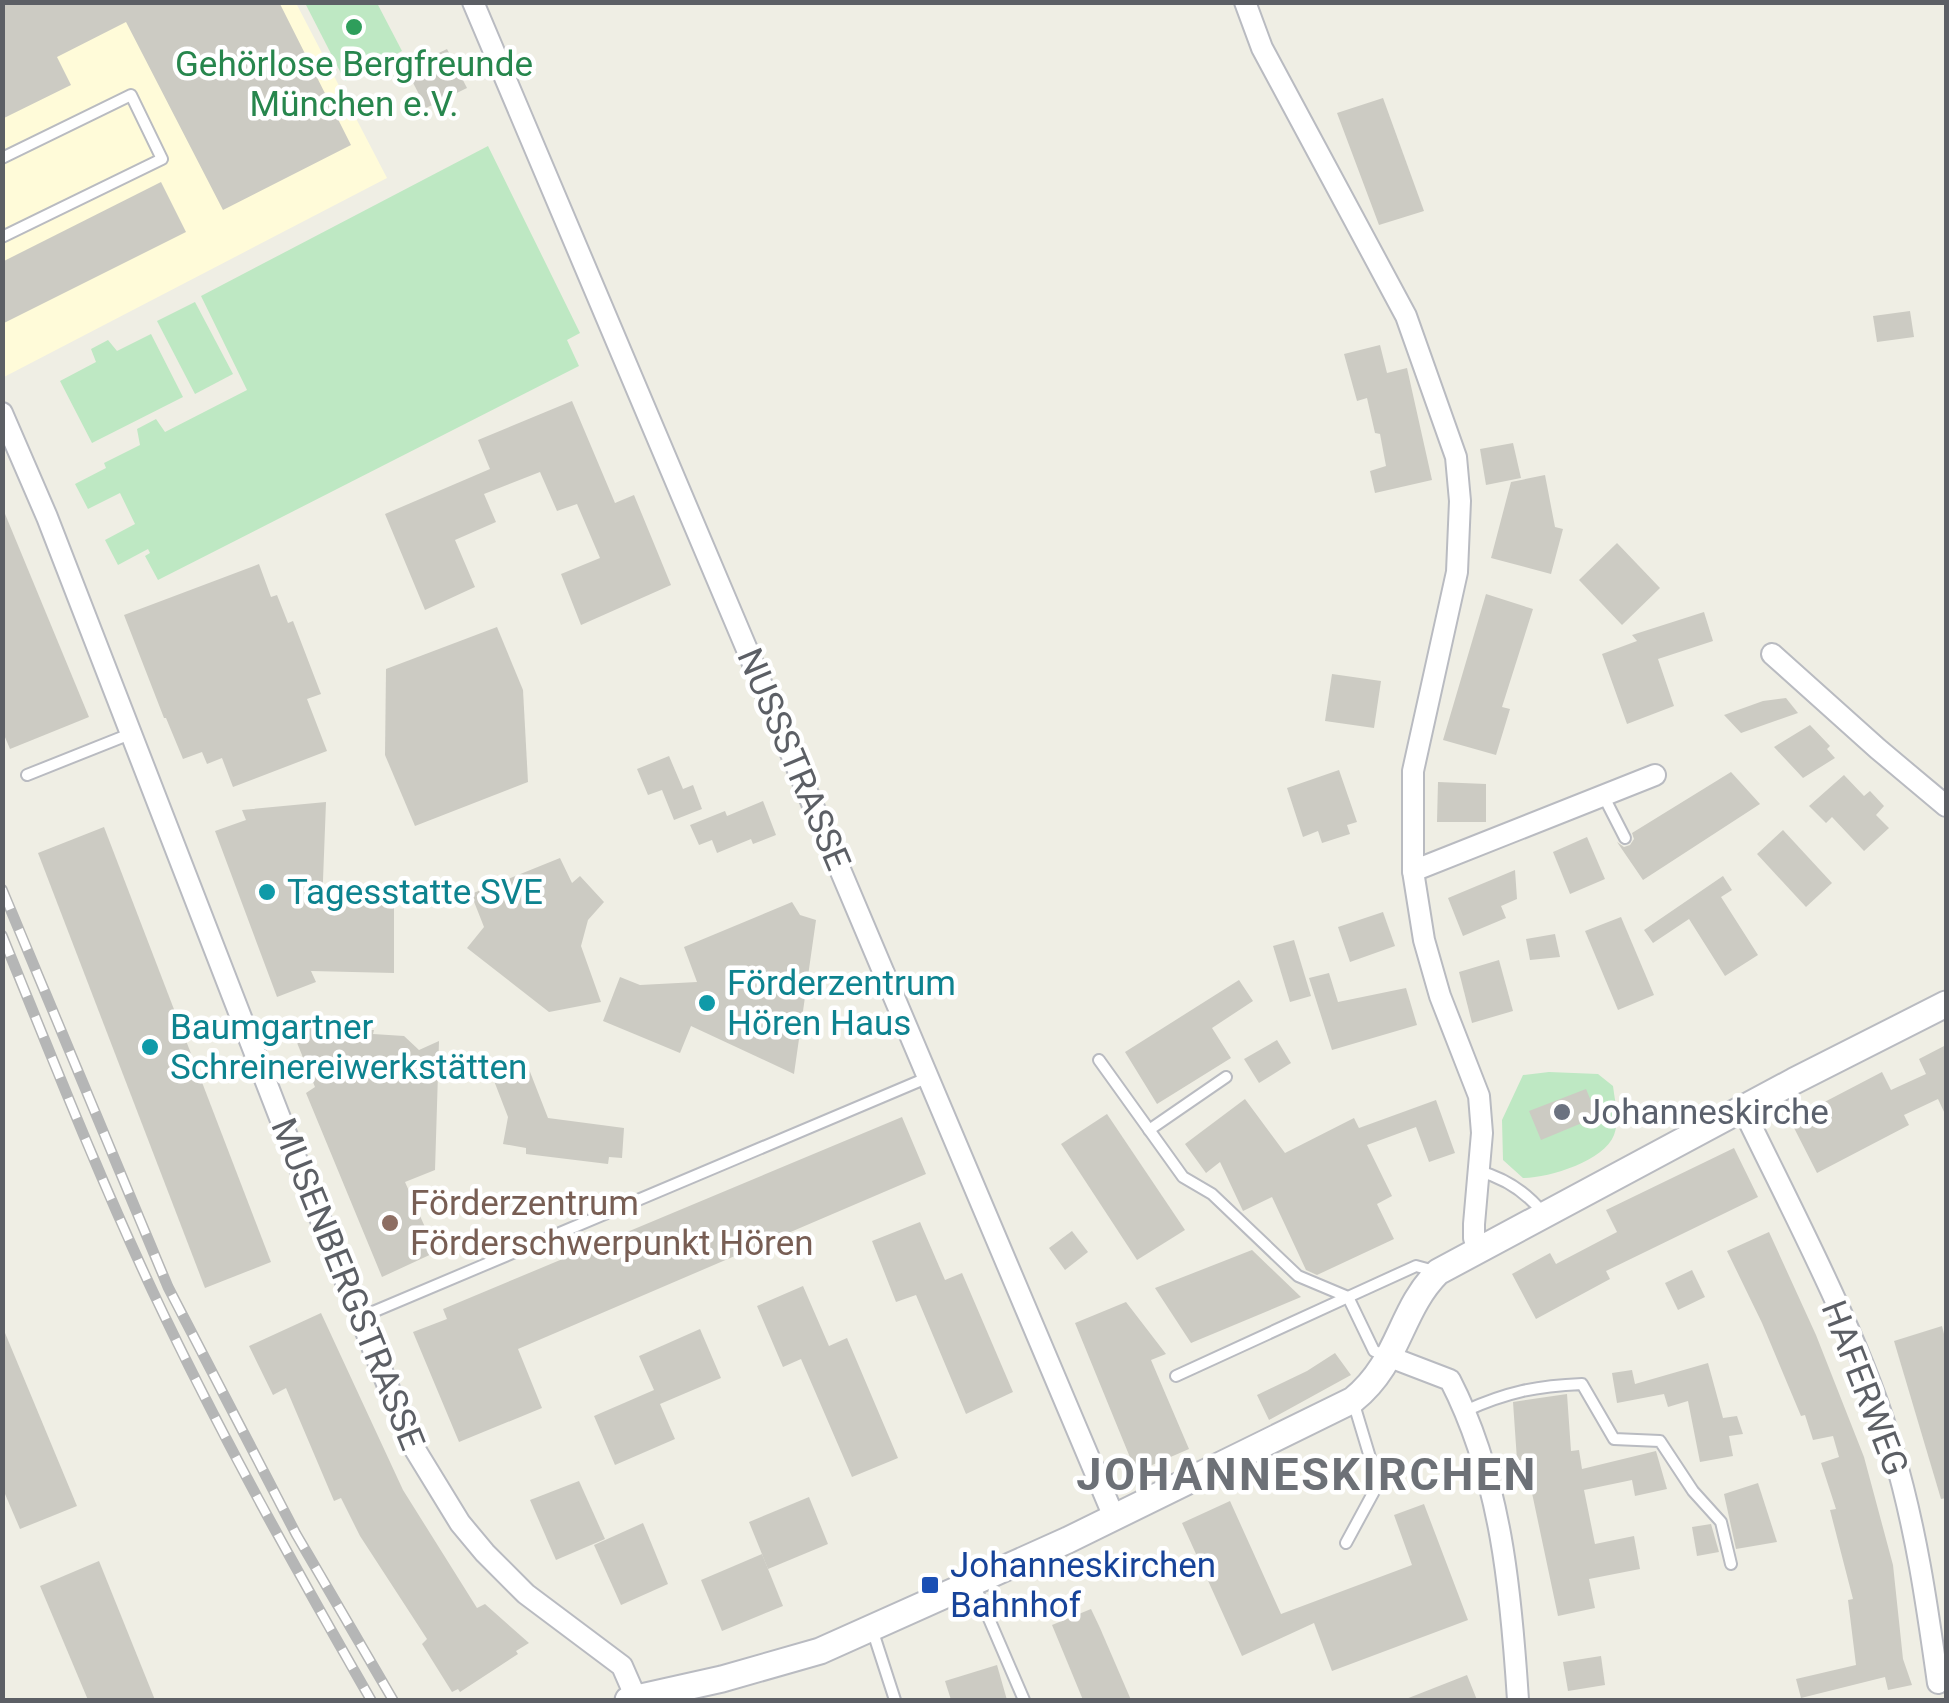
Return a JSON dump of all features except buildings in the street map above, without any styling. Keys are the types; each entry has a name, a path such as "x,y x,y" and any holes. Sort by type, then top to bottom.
{"street":[{"name":"NUSSSTRASSE","path":"473,2 1114,1517"},
{"path":"1245,2 1262,48 1406,316 1456,457 1460,502 1457,572 1413,770 1413,870 1424,940 1440,996 1479,1096 1482,1132 1474,1224 1478,1250"},
{"name":"MUSENBERGSTRASSE","path":"2,413 47,517 411,1443 460,1523 526,1594 622,1666 632,1700"},
{"path":"1772,654 1946,806"},
{"path":"1413,870 1655,774"},
{"path":"632,1700 695,1693 792,1661 872,1628 1114,1517 1353,1400 1375,1382 1424,1286 1438,1272 1946,1004"},
{"name":"HAFERWEG","path":"1743,1108 1866,1370 1893,1449 1921,1561 1938,1683"},
{"path":"1390,1356 1450,1380 1465,1411 1488,1473 1512,1596 1518,1700"}],"lane":[{"path":"2,158 131,95 162,159 2,237"},
{"path":"27,775 130,734"},
{"path":"1604,797 1624,838"},
{"path":"1099,1060 1183,1177 1212,1194 1298,1276 1348,1297 1374,1351 1390,1356"},
{"path":"1148,1130 1226,1076"},
{"path":"360,1317 929,1077"},
{"path":"1478,1170 1496,1176 1532,1199 1545,1216"},
{"path":"1176,1376 1416,1266 1438,1272"},
{"path":"1465,1411 1506,1393 1582,1384 1614,1439 1660,1441 1693,1491 1721,1522 1731,1564"},
{"path":"1346,1543 1378,1484 1353,1400"},
{"path":"974,1583 1024,1700"},
{"path":"872,1628 895,1700"}],"shaded area":[{"path":"2,3 296,3 387,178 4,377"}],"green space":[{"name":"Gehörlose Bergfreunde München e.V.","path":"305,3 377,3 402,51 345,81"},
{"path":"488,146 580,333 567,340 579,366 158,580 145,556 150,553 148,549 118,565 105,540 135,524 120,493 88,509 75,484 106,468 104,463 140,445 137,429 156,419 165,432 247,390 201,296"},
{"path":"195,302 233,374 195,394 157,321"},
{"path":"151,334 183,397 92,443 60,381 96,362 91,349 108,340 117,351"},
{"path":"1598,1074 1613,1086 1616,1129 1608,1144 1588,1160 1547,1175 1523,1178 1503,1160 1502,1120 1523,1075"}],"railway":[{"path":"2,889 168,1287 296,1534 393,1700"},
{"path":"2,935 113,1204 178,1344 258,1498 371,1700"}],"place":[{"name":"Gehörlose Bergfreunde München e.V.","path":"354,27"},
{"name":"Tagesstatte SVE","path":"267,892"},
{"name":"Förderzentrum Hören Haus","path":"707,1003"},
{"name":"Baumgartner Schreinereiwerkstätten","path":"150,1047"},
{"name":"Johanneskirche","path":"1562,1112"},
{"name":"Förderzentrum Förderschwerpunkt Hören","path":"390,1223"},
{"name":"Johanneskirchen Bahnhof","path":"930,1585"}],"district":[{"name":"JOHANNESKIRCHEN","path":"1307,1474"}]}
